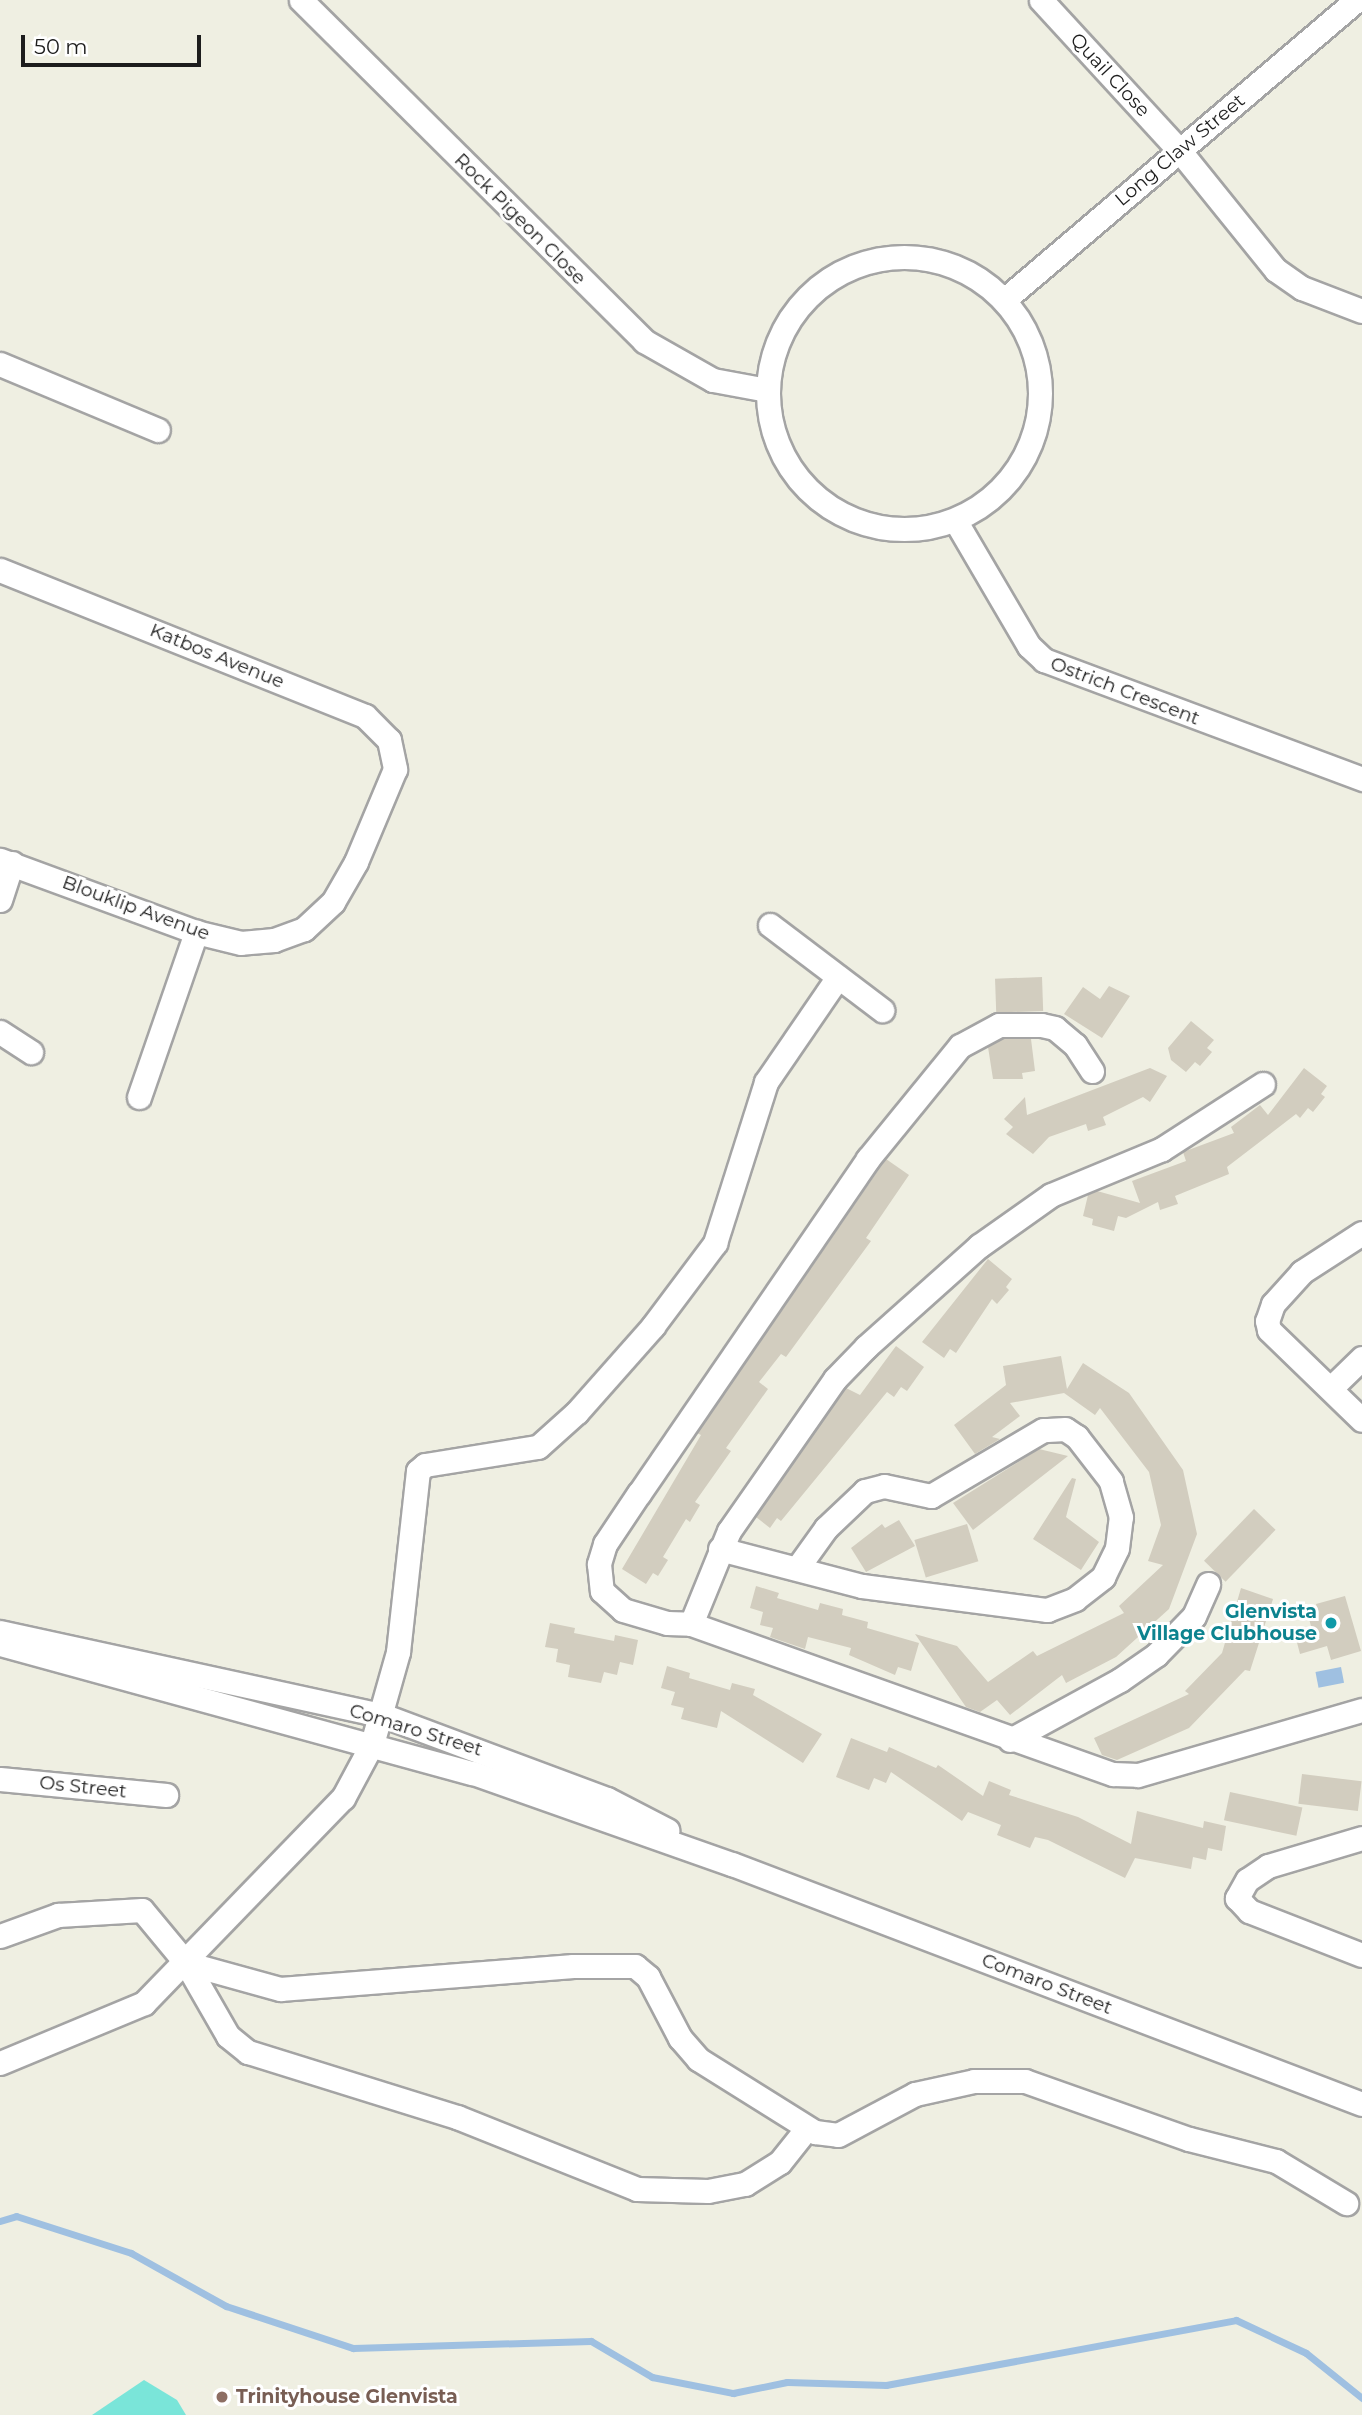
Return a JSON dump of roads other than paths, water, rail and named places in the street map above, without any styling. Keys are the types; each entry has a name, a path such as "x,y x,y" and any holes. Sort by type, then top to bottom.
{"street":[{"name":"Rock Pigeon Close","path":"301,0 644,341 713,380 767,390"},
{"name":"Quail Close","path":"1041,0 1180,150"},
{"name":"Long Claw Street","path":"1004,300 1356,0"},
{"path":"1180,150 1282,275 1302,288 1362,311"},
{"path":"909,257 944,263 977,277 1004,300 1031,347 1040,379 1038,423 1021,464 993,497 956,520 912,531 866,526 825,506 793,475 773,434 767,390 773,354 788,322 811,294 840,273 873,260 909,257"},
{"path":"0,364 158,430"},
{"name":"Ostrich Crescent","path":"956,520 1029,646 1044,660 1362,779"},
{"name":"Katbos Avenue","path":"0,570 365,716 389,740 395,759 393,777"},
{"name":"Blouklip Avenue","path":"6,862 196,932 241,943 262,942 314,922 346,882 393,777"},
{"path":"0,900 6,862"},
{"path":"770,925 882,1010"},
{"path":"139,1097 196,932"},
{"path":"0,2063 144,2003 186,1963 267,1874 344,1798 372,1744 404,1626 418,1471 425,1465 537,1447 577,1412 653,1326 715,1243 766,1082 838,977"},
{"path":"1092,1071 1075,1045 1055,1028 1013,1023 988,1029 960,1046 868,1159 605,1545 599,1579 611,1601 641,1616 691,1624 1105,1773 1138,1775 1362,1710"},
{"path":"0,1032 31,1052"},
{"path":"691,1624 720,1549 776,1459 841,1372 979,1246 1063,1188 1161,1149 1263,1084"},
{"path":"1362,1233 1302,1272 1267,1316 1269,1330 1362,1420"},
{"path":"1331,1388 1362,1358"},
{"path":"720,1549 798,1567 862,1586 1047,1610 1075,1600 1103,1577 1117,1548 1121,1517 1111,1482 1077,1437 1065,1429 1043,1430 931,1496 884,1486 865,1491 826,1528 798,1567"},
{"path":"1010,1740 1120,1680 1156,1655 1194,1616 1208,1584"},
{"name":"Comaro Street","path":"0,1632 382,1715 607,1799 732,1864"},
{"name":"Comaro Street","path":"0,1644 473,1773 732,1864 1362,2104"},
{"name":"Os Street","path":"0,1779 166,1795"},
{"path":"1362,1838 1268,1866 1247,1880 1237,1899 1249,1911 1362,1955"},
{"path":"0,1936 58,1915 142,1910 186,1963 228,2036 248,2052 457,2117 636,2189 708,2191 745,2184 780,2162 807,2128"},
{"path":"186,1963 280,1989 573,1966 638,1967 698,2059 807,2128 838,2134 905,2097 974,2081 1032,2082 1189,2139 1276,2161 1346,2203"}],"waterway":[{"path":"0,2221 16,2216 131,2253 226,2306 353,2348 591,2341 652,2377 733,2393 787,2382 886,2385 1236,2320 1306,2353 1362,2398"}],"place":[{"name":"Glenvista Village Clubhouse","path":"1331,1623"},
{"name":"Trinityhouse Glenvista","path":"222,2397"}]}
